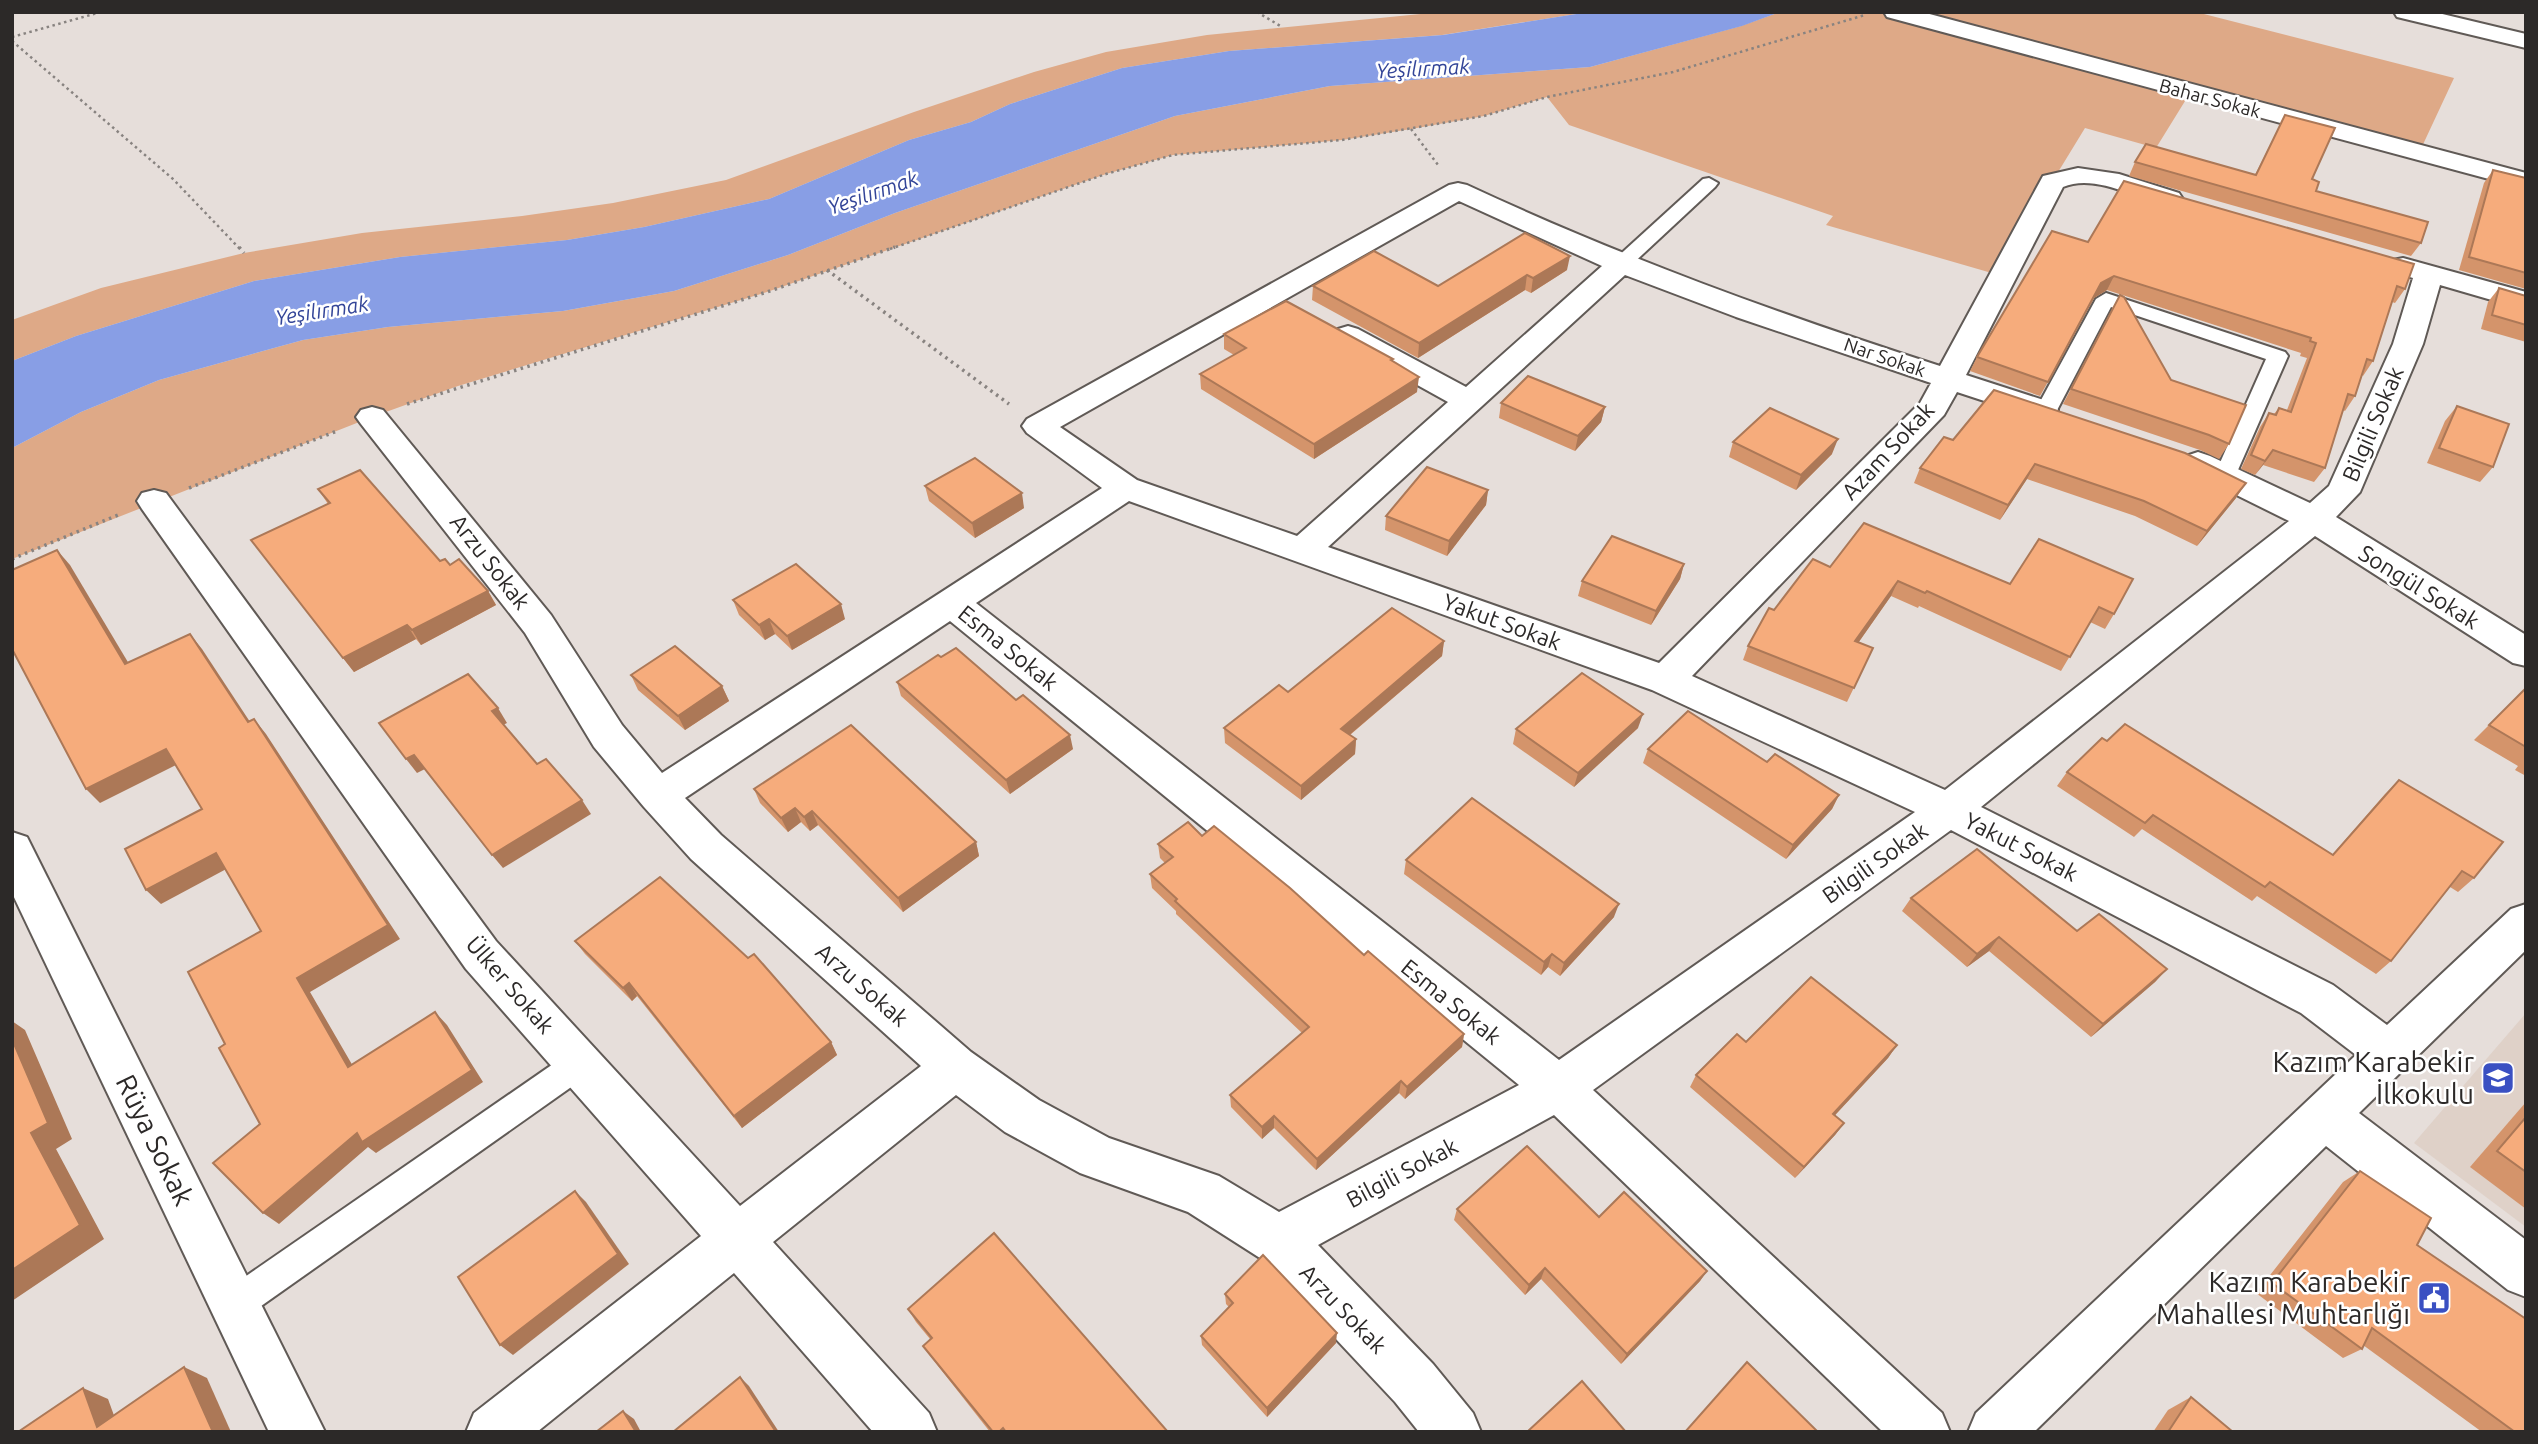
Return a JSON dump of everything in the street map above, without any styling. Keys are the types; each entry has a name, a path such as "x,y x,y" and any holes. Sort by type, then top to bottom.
{"street":[{"name":"Bahar Sokak","path":"1895,12 2526,181"},
{"path":"2405,12 2526,41"},
{"name":"Azam Sokak","path":"1665,680 1933,408 2052,182 2066,176 2094,177 2201,208"},
{"path":"1038,426 1298,307 1458,191"},
{"name":"Nar Sokak","path":"1458,191 1566,243 1621,264 1784,323 2059,415"},
{"path":"2375,257 2526,300"},
{"path":"1302,551 1621,264"},
{"name":"Bilgili Sokak","path":"1278,1240 1558,1088 1949,810 2312,520 2343,492 2408,344 2429,273"},
{"path":"1298,307 1469,401"},
{"name":"Arzu Sokak","path":"372,417 538,624 608,736 658,796 706,847 955,1067 1021,1116 1097,1157 1202,1193 1278,1240 1414,1383 1454,1432"},
{"name":"Yakut Sokak","path":"1038,426 1125,488 1665,680 1949,810 2317,999 2389,1053"},
{"path":"2175,455 2226,474 2312,520"},
{"path":"658,796 1125,488"},
{"name":"Ülker Sokak","path":"154,502 481,955 911,1432"},
{"name":"Songül Sokak","path":"2312,520 2526,653"},
{"name":"Esma Sokak","path":"952,603 1558,1088 1923,1432"},
{"name":"Rüya Sokak","path":"12,849 298,1432"},
{"path":"1995,1432 2526,922"},
{"path":"493,1432 955,1067"},
{"path":"2324,1115 2526,1272"}],"lane":[{"path":"1621,264 1709,183"},
{"path":"2059,415 2106,299 2278,356 2226,474"},
{"path":"235,1304 580,1063"}],"path":[{"path":"12,39 101,12"},
{"path":"1258,12 1282,27"},
{"path":"12,559 372,417 458,386 692,316 1106,174 1173,155 1342,139 1484,116 1547,97 1673,72 1876,12"},
{"path":"12,39 173,179 244,253"},
{"path":"1411,129 1458,191"},
{"path":"827,270 1038,426"}],"shaded area":[{"path":"1441,12 1589,12 1442,35 1229,51 1122,68 1010,104 971,122 909,140 769,199 644,227 567,240 400,257 254,281 76,336 12,361 12,320 101,288 244,253 362,233 522,216 613,203 726,180 914,112 1034,72 1106,52 1207,35"},
{"path":"1780,12 2196,12 2454,78 2419,153 2190,93 2156,148 2085,128 2052,182 2002,276 1826,225 1833,216 1569,125 1547,97 1484,116 1342,140 1173,155 1106,174 767,292 458,386 372,417 12,559 12,448 81,412 159,380 303,340 388,327 563,311 674,291 788,255 895,213 1175,116 1330,86 1590,67 1741,26"},
{"name":"Kazım Karabekir İlkokulu","path":"2526,1013 2526,1227 2414,1143"}],"water":[{"name":"Yeşilırmak","path":"1589,12 1780,12 1742,26 1590,67 1330,86 1175,116 895,213 788,255 674,291 563,311 388,327 303,340 159,380 81,412 12,448 12,361 76,336 254,281 400,257 567,240 644,227 769,199 909,140 971,122 1010,104 1122,68 1229,51 1443,35"}],"building":[{"path":"2285,115 2335,128 2312,179 2319,182 2316,191 2428,222 2421,243 2135,162 2146,144 2256,175"},
{"path":"2493,170 2526,178 2526,273 2469,257"},
{"path":"2124,181 2414,264 2405,289 2397,286 2373,361 2367,359 2355,396 2348,394 2325,468 2273,450 2265,461 2251,455 2269,413 2276,415 2279,408 2291,412 2316,343 2310,341 2311,338 2114,276 2101,283 2048,382 1977,357 2052,231 2088,242"},
{"path":"1525,233 1570,256 1533,278 1527,275 1419,343 1313,286 1374,251 1438,286"},
{"path":"2499,288 2526,296 2526,325 2492,315"},
{"path":"2120,295 2124,297 2171,380 2246,405 2229,444 2071,389"},
{"path":"1286,301 1393,359 1391,360 1419,377 1314,444 1200,374 1246,348 1224,334"},
{"path":"1528,376 1605,407 1578,436 1501,403"},
{"path":"1994,390 2185,453 2246,483 2207,531 2144,501 2035,464 2008,505 1920,468 1944,437 1953,440"},
{"path":"2457,406 2509,424 2493,467 2439,448"},
{"path":"1770,408 1838,439 1801,475 1733,442"},
{"path":"975,458 1022,493 972,523 925,486"},
{"path":"1427,467 1488,490 1449,541 1386,516"},
{"path":"360,470 440,561 445,559 450,565 459,559 488,591 412,630 407,625 343,658 251,540 330,503 318,489"},
{"path":"1864,523 2010,584 2039,539 2133,579 2114,614 2099,607 2070,657 1927,591 1925,593 1898,581 1855,641 1873,648 1854,688 1748,646 1769,608 1774,610 1813,559 1830,567"},
{"path":"1612,536 1684,564 1656,611 1582,581"},
{"path":"57,550 125,664 190,634 248,722 254,719 388,925 297,978 348,1067 435,1012 472,1070 362,1142 357,1133 263,1213 213,1163 260,1124 219,1048 225,1044 188,972 261,931 216,853 146,890 125,849 202,809 166,749 86,789 12,649 12,570"},
{"path":"796,564 841,604 787,636 769,619 759,625 733,600"},
{"path":"1392,608 1444,641 1341,729 1356,739 1301,786 1224,728 1279,685 1288,692"},
{"path":"675,646 722,686 678,716 631,675"},
{"path":"956,648 1016,700 1023,695 1070,735 1006,780 897,682 938,655 941,657"},
{"path":"1582,673 1643,714 1578,773 1516,729"},
{"path":"468,674 498,708 492,711 537,764 546,759 582,800 492,855 414,755 406,759 379,723"},
{"path":"2526,688 2526,747 2489,725"},
{"path":"1688,711 1767,762 1775,754 1839,795 1793,845 1648,749"},
{"path":"2125,724 2333,855 2399,780 2503,842 2474,878 2462,871 2391,961 2270,882 2265,887 2153,815 2145,823 2067,772 2102,738 2107,741"},
{"path":"851,725 976,842 898,898 812,811 804,817 795,808 781,818 754,789"},
{"path":"1472,798 1619,904 1564,963 1552,954 1544,962 1406,860"},
{"path":"1188,822 1202,836 1214,826 1290,888 1364,955 1368,951 1464,1034 1407,1087 1401,1081 1317,1159 1274,1116 1262,1127 1230,1095 1309,1027 1175,901 1177,899 1150,874 1173,857 1158,844"},
{"path":"1977,849 2077,931 2099,914 2167,969 2103,1024 1999,937 1977,954 1911,898"},
{"path":"660,877 748,958 754,954 831,1042 734,1116 629,983 623,988 575,941"},
{"path":"1811,977 1897,1045 1833,1114 1844,1123 1804,1167 1696,1075 1737,1034 1746,1042"},
{"path":"12,1039 48,1123 31,1133 80,1225 12,1270"},
{"path":"2526,1117 2526,1172 2497,1151"},
{"path":"1527,1146 1599,1217 1624,1192 1707,1271 1627,1354 1545,1268 1529,1285 1457,1209"},
{"path":"2360,1171 2431,1218 2417,1245 2526,1319 2526,1432 2515,1432 2372,1328 2362,1349 2272,1283"},
{"path":"575,1191 618,1254 500,1345 458,1277"},
{"path":"994,1233 1168,1432 1006,1432 1003,1428 999,1432 993,1432 923,1346 932,1338 908,1309"},
{"path":"1263,1255 1337,1333 1267,1408 1201,1336 1233,1303 1225,1294"},
{"path":"1747,1362 1818,1432 1685,1432"},
{"path":"184,1367 213,1432 18,1432 83,1388 97,1427"},
{"path":"740,1377 776,1432 673,1432"},
{"path":"1582,1381 1626,1432 1527,1432"},
{"path":"2191,1397 2233,1432 2168,1432"},
{"path":"623,1411 636,1432 596,1432"}],"place":[{"name":"Kazım Karabekir İlkokulu","path":"2498,1078"},
{"name":"Kazım Karabekir Mahallesi Muhtarlığı","path":"2434,1298"}]}
